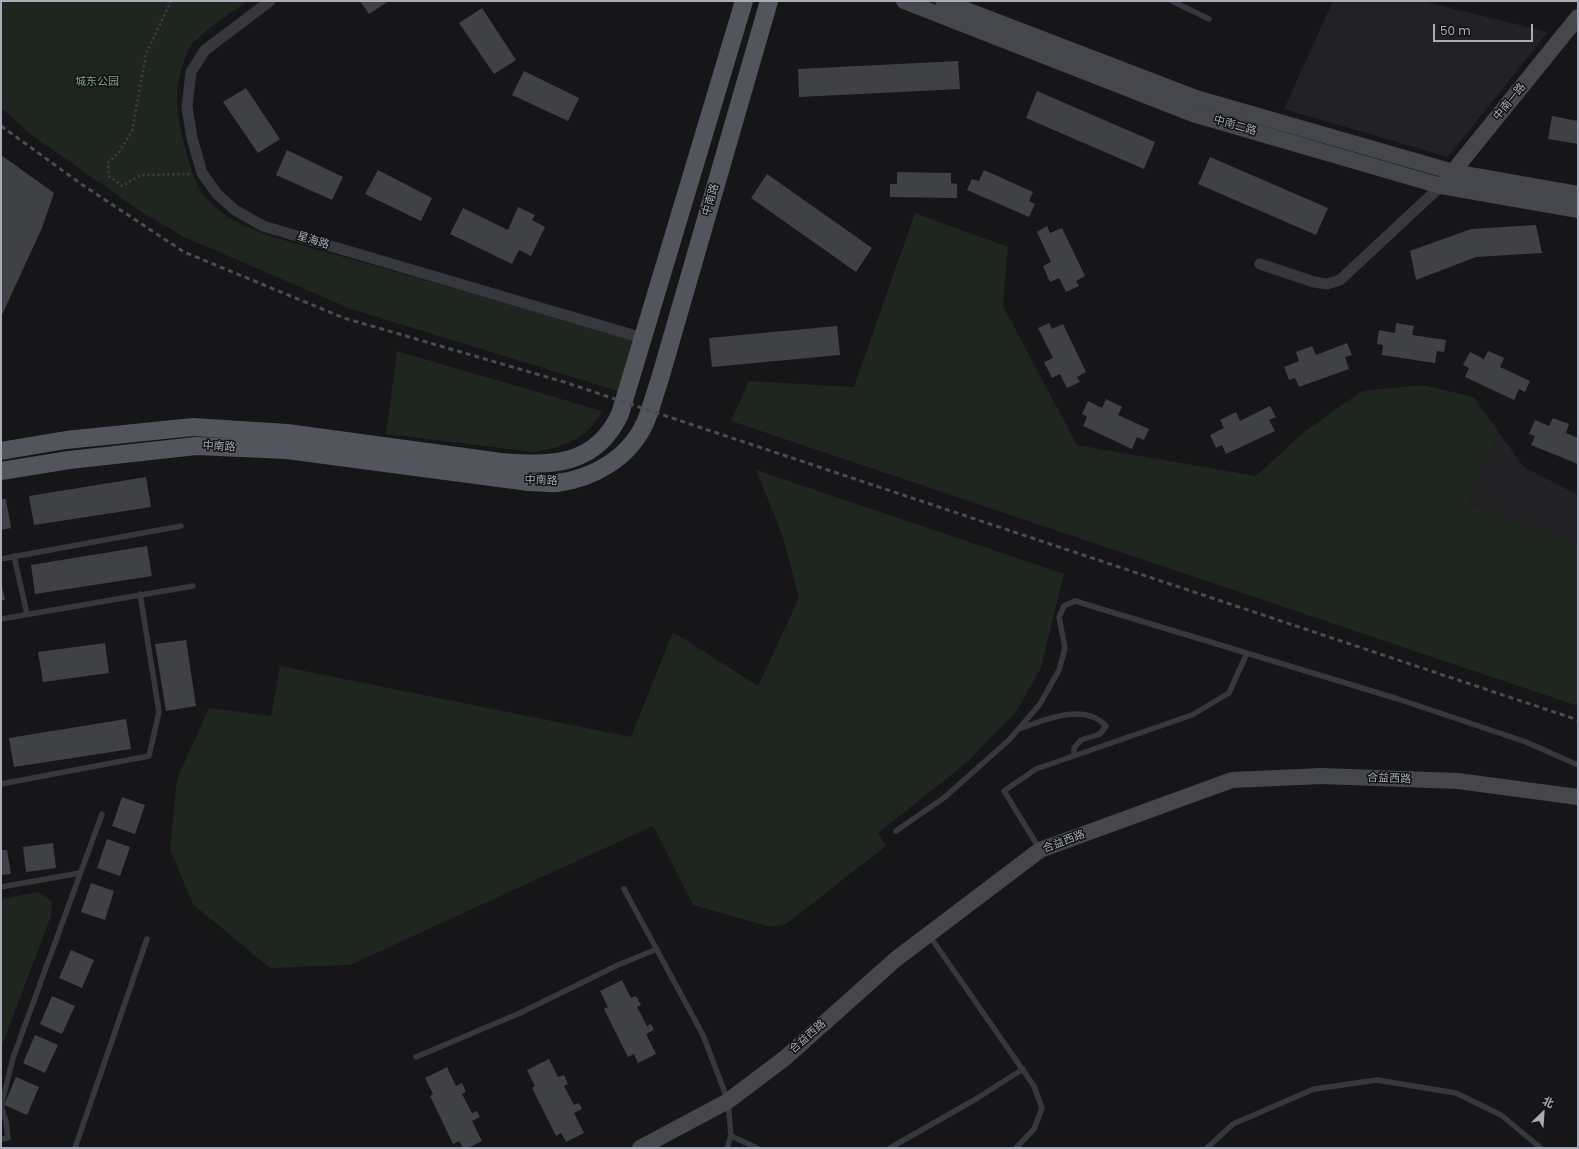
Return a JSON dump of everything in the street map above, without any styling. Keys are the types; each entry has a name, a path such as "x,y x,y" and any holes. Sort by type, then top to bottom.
{"main road":[{"name":"中南路","path":"1,451 66,440 193,427 287,433 501,462 537,465 558,463 578,457 593,448 614,428 620,414 744,1"},
{"name":"中南路","path":"1,471 69,460 196,446 287,450 529,482 556,483 586,476 610,464 630,446 645,423 769,1"},
{"name":"中南二路","path":"904,1 1193,114 1441,186 1578,210"},
{"name":"中南二路","path":"943,1 1196,98 1453,172 1578,194"},
{"name":"中南一路","path":"1441,186 1578,17"},
{"name":"合益西路","path":"640,1148 728,1101 785,1058 896,959 1040,850 1232,780 1322,776 1458,781 1578,797"}],"street":[{"name":"星海路","path":"270,1 205,50 191,72 187,107 192,138 202,173 217,194 235,210 262,226 643,338"},
{"path":"1260,264 1314,282 1327,284 1340,280 1441,186"}],"lane":[{"path":"1172,1 1209,19"},
{"path":"1,559 181,526"},
{"path":"14,556 27,614"},
{"path":"1,619 193,586"},
{"path":"1,784 149,756 159,712 140,594"},
{"path":"896,831 945,797 1009,740 1040,704 1059,670 1065,648 1060,617 1064,606 1075,601 1395,698 1526,742 1578,765"},
{"path":"1040,850 1004,791 1036,769 1192,715 1229,693 1247,652"},
{"path":"1019,729 1058,716 1081,714 1099,719 1106,726 1100,734 1081,740 1074,748 1074,755"},
{"path":"1,1139 8,1138 6,1121 1,1106 13,1058 102,814"},
{"path":"1,887 80,873"},
{"path":"624,889 703,1035 728,1101 731,1136 727,1148"},
{"path":"929,935 1034,1086 1042,1108 1034,1129 1016,1148"},
{"path":"76,1148 147,939"},
{"path":"416,1056 520,1013 618,965 657,949"},
{"path":"890,1148 976,1100 1023,1069"},
{"path":"1207,1148 1233,1124 1314,1089 1377,1080 1456,1093 1501,1115 1541,1148"},
{"path":"731,1136 757,1148"}],"path":[{"path":"171,1 146,54 132,131 119,152 108,163 109,176 122,186 141,175 202,173"}],"shaded area":[{"path":"1333,1 1422,1 1548,32 1448,157 1284,109"},
{"path":"1499,433 1524,467 1578,495 1578,545 1468,503"}],"green space":[{"name":"城东公园","path":"1,1 248,1 193,43 186,55 180,76 177,91 177,105 182,137 198,185 208,200 220,212 234,221 273,237 633,339 618,391 351,309 184,237 140,211 33,136 1,108"},
{"path":"915,213 1008,247 1003,306 1077,445 1256,476 1304,432 1362,391 1422,385 1474,397 1499,433 1468,503 1578,545 1578,706 731,421 749,381 854,387"},
{"path":"397,351 602,411 589,429 581,436 569,443 534,452 386,434"},
{"path":"756,470 1064,574 1041,668 1016,712 966,763 878,833 886,846 786,924 771,927 693,905 653,826 350,965 270,968 193,904 170,849 177,779 209,708 271,716 280,666 631,737 673,632 758,686 799,598 782,534"},
{"path":"39,892 52,901 51,916 1,1048 1,899"}],"building":[{"path":"360,1 389,1 369,14"},
{"path":"482,8 516,60 494,74 459,23"},
{"path":"958,61 960,89 799,97 798,69"},
{"path":"524,71 579,98 568,121 512,95"},
{"path":"246,88 280,139 258,153 223,102"},
{"path":"1037,91 1155,142 1144,169 1026,118"},
{"path":"1552,116 1578,121 1578,144 1548,139"},
{"path":"287,150 343,177 332,200 276,175"},
{"path":"1,155 54,193 42,228 1,317"},
{"path":"1210,157 1328,208 1316,235 1198,184"},
{"path":"378,170 432,198 421,221 365,194"},
{"path":"984,170 1033,192 1029,201 1035,204 1029,217 967,190 972,179 979,181"},
{"path":"897,172 951,173 951,183 957,184 957,198 890,197 890,184 897,184"},
{"path":"767,174 872,248 856,272 751,198"},
{"path":"518,207 535,215 532,220 545,227 531,256 519,250 512,264 450,234 463,208 508,230"},
{"path":"1536,225 1542,253 1476,257 1416,280 1410,251 1471,229"},
{"path":"1047,226 1050,233 1062,228 1085,276 1076,281 1079,286 1066,292 1059,278 1050,282 1043,266 1051,262 1037,232"},
{"path":"1049,323 1052,329 1063,324 1086,372 1077,377 1080,382 1067,388 1060,374 1052,378 1044,362 1053,358 1038,328"},
{"path":"1396,323 1414,326 1412,335 1446,340 1444,352 1437,351 1435,363 1382,355 1383,345 1377,344 1379,330 1395,333"},
{"path":"837,326 840,355 712,367 709,338"},
{"path":"1347,343 1352,355 1345,357 1349,369 1299,387 1295,378 1289,380 1284,367 1299,361 1296,352 1312,346 1316,355"},
{"path":"1488,351 1504,358 1500,367 1530,381 1525,392 1519,389 1514,400 1465,377 1469,368 1463,365 1470,352 1484,359"},
{"path":"1106,399 1122,407 1118,415 1149,429 1144,440 1137,437 1132,449 1083,426 1087,417 1082,414 1088,401 1102,408"},
{"path":"1270,406 1276,417 1269,420 1275,431 1226,454 1222,445 1216,448 1210,435 1224,428 1220,420 1236,412 1240,421"},
{"path":"1553,418 1569,424 1566,433 1578,438 1578,464 1531,445 1535,436 1529,434 1535,420 1549,426"},
{"path":"146,477 151,507 34,525 29,496"},
{"path":"1,499 6,499 11,528 1,530"},
{"path":"147,546 152,576 35,594 31,565"},
{"path":"1,581 5,600 1,600"},
{"path":"186,640 196,706 166,711 155,644"},
{"path":"105,643 109,673 43,682 38,652"},
{"path":"126,719 131,749 14,767 9,738"},
{"path":"122,797 145,805 135,834 112,826"},
{"path":"107,839 130,847 120,876 97,868"},
{"path":"53,843 56,868 26,872 23,847"},
{"path":"1,850 7,850 11,874 1,875"},
{"path":"91,883 114,891 105,920 81,912"},
{"path":"71,950 94,960 82,988 59,978"},
{"path":"622,980 631,998 636,996 641,1005 637,1007 647,1026 651,1024 654,1030 646,1034 656,1054 638,1063 634,1054 628,1057 604,1009 608,1007 600,991"},
{"path":"52,996 75,1006 62,1034 40,1024"},
{"path":"35,1035 58,1045 45,1073 23,1063"},
{"path":"549,1059 558,1077 564,1075 568,1084 564,1086 574,1105 579,1103 582,1109 574,1113 584,1133 566,1142 561,1133 556,1136 532,1088 535,1086 527,1070"},
{"path":"447,1067 456,1086 462,1083 466,1092 462,1094 472,1113 477,1111 480,1117 472,1121 482,1141 468,1148 463,1148 459,1141 453,1144 430,1096 433,1094 425,1078"},
{"path":"16,1077 39,1087 27,1115 4,1105"}],"railway":[{"path":"1,126 84,186 184,252 344,318 564,382 1578,720"}]}
